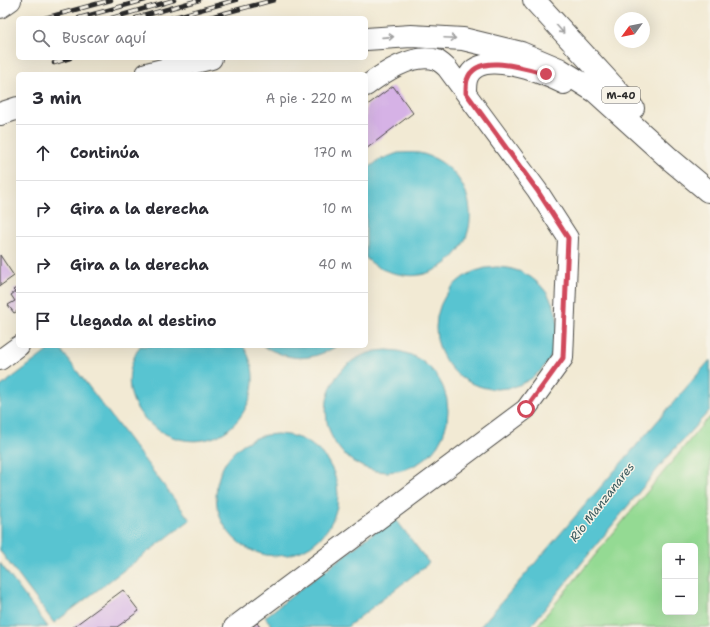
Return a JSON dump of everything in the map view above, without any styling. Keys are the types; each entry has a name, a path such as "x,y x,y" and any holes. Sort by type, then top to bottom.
{"highway":[{"path":"0,7 10,0"},
{"name":"M-40","path":"534,0 709,192"},
{"path":"368,39 411,36 463,39 521,53 559,69 596,92 637,130 709,192"},
{"path":"155,72 203,60"},
{"path":"0,114 16,109"}],"lane":[{"path":"234,627 526,409 563,358 568,238 537,190 447,68 437,60 426,59 404,62 368,85"},
{"path":"466,93 467,79 474,70 493,63 515,66 546,74 583,93 637,130"},
{"path":"0,360 16,348"}],"green space":[{"path":"710,417 710,627 536,627 703,424"}],"water":[{"path":"398,153 419,153 438,160 453,172 463,187 469,204 470,222 465,239 455,255 439,268 431,272 408,276 383,270 368,260 368,168 379,160"},
{"path":"497,267 521,271 540,285 554,304 558,328 554,352 540,371 521,385 497,389 473,385 454,371 440,352 436,328 440,304 454,285 473,271"},
{"path":"51,348 60,348 190,520 54,623 0,551 0,387"},
{"path":"139,348 244,348 252,366 253,387 249,401 232,426 211,438 187,440 164,433 145,419 132,398 130,373"},
{"path":"267,348 333,348 318,355 300,358 282,355"},
{"path":"387,350 411,354 430,368 444,387 448,411 444,435 430,454 411,468 387,472 363,468 344,454 330,435 326,411 330,387 344,368 363,354"},
{"name":"Río Manzanares","path":"710,360 710,410 669,455 530,627 480,627"},
{"path":"277,434 301,438 320,452 334,471 338,495 334,519 320,538 301,552 277,556 253,552 234,538 220,519 216,495 220,471 234,452 253,438"},
{"path":"394,517 429,563 347,627 273,627 265,617"},
{"path":"0,563 48,627 0,627"}],"building":[{"path":"393,86 413,113 368,147 368,105"},
{"path":"0,255 14,276 0,286"},
{"path":"16,288 16,312 14,313 8,305 15,301 11,295 15,292 13,290"},
{"path":"123,590 139,611 117,627 73,627"},
{"path":"257,623 260,627 251,627"}],"railway":[{"path":"52,16 111,0"},
{"path":"86,16 145,0"},
{"path":"119,16 174,0"},
{"path":"143,16 199,0"},
{"path":"178,16 236,0"},
{"path":"214,16 274,0"},
{"path":"54,63 64,60"}],"route":[{"path":"526,409 563,358 568,238 537,190 466,93 467,79 474,70 493,63 515,66 546,74"}]}
